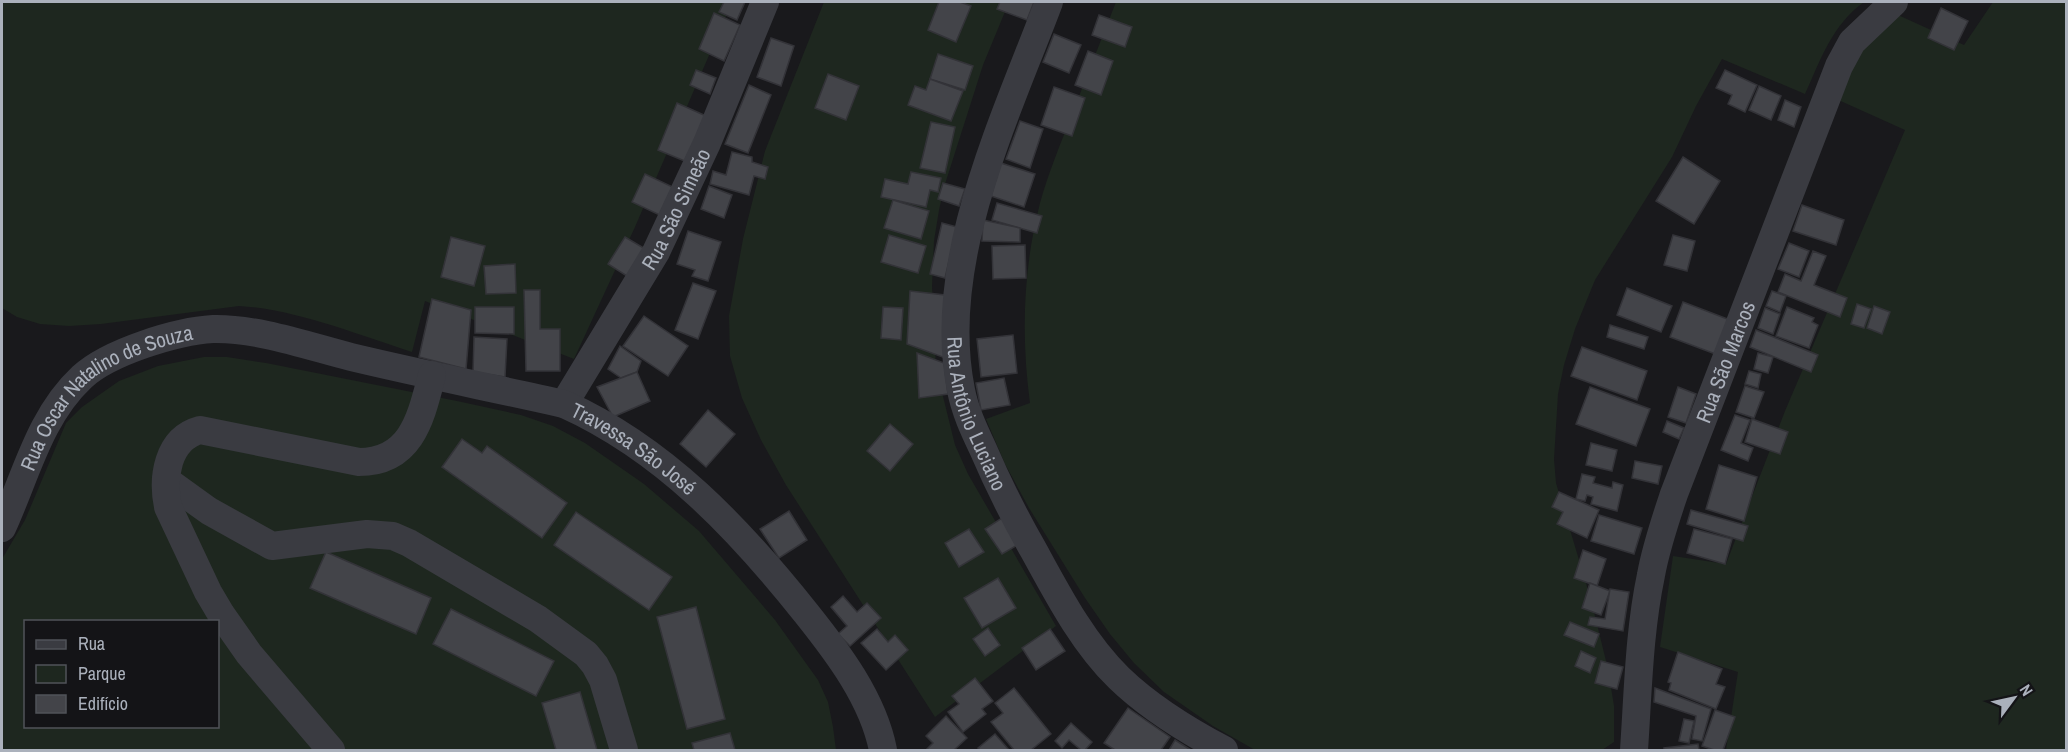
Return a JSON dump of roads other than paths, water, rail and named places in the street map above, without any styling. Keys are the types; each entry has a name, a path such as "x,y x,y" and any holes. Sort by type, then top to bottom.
{"street":[{"name":"Rua São Simeão","path":"564,404 656,252 708,143 765,2"},
{"name":"Rua Antônio Luciano","path":"1049,2 988,164 963,249 956,319 961,390 968,417 991,468 1028,541 1078,628 1120,679 1177,722 1224,750"},
{"name":"Rua São Marcos","path":"1634,750 1650,575 1659,538 1674,494 1839,66 1852,42 1894,2"},
{"name":"Rua Oscar Natalino de Souza","path":"2,528 38,437 65,395 93,368 142,346 195,331 233,330 256,333"},
{"name":"Travessa São José","path":"256,333 564,404 589,415 649,454 710,503 782,582 841,660 871,712 883,750"},
{"path":"331,750 249,654 208,592 168,507 165,494 167,465 172,452 188,433 200,430 359,462 382,459 402,447 415,430 432,375"},
{"path":"166,480 209,511 272,546 382,534 393,536 416,547 537,619 586,654 603,680 624,750"}]}
